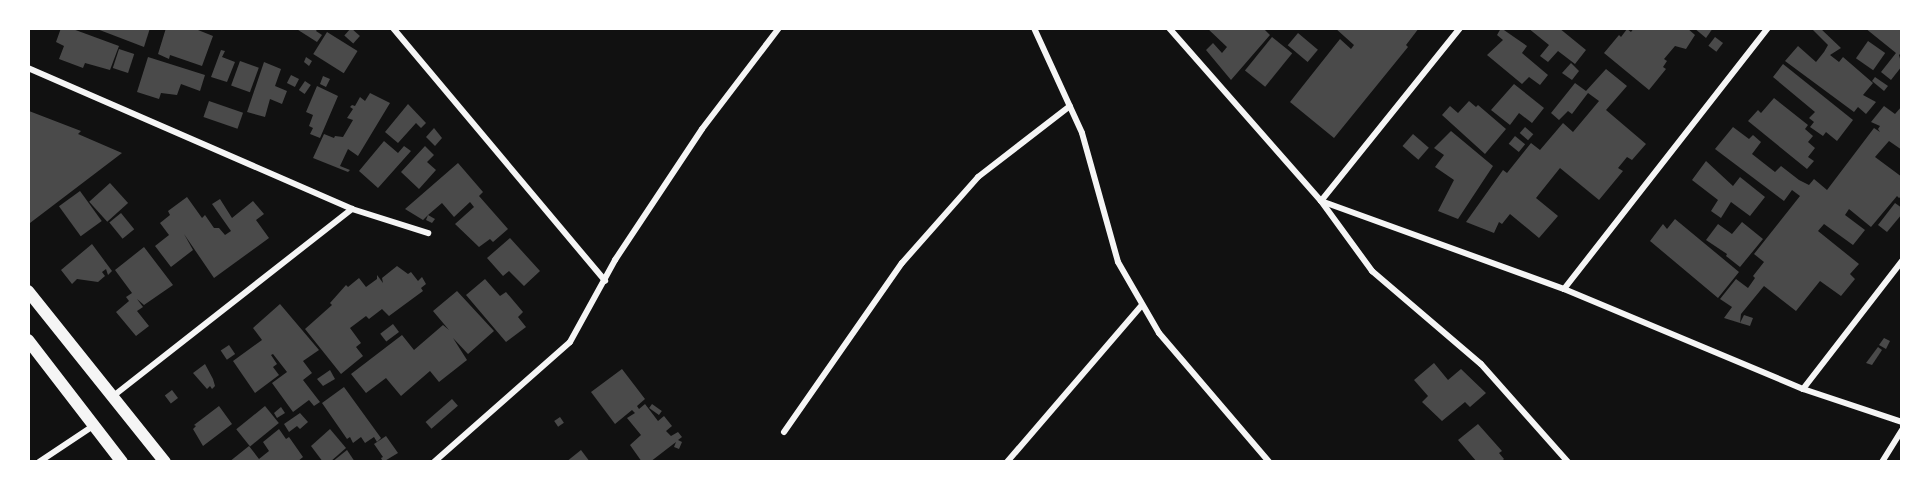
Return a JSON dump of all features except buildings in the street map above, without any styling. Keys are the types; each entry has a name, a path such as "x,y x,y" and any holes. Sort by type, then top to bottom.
{"main road":[{"path":"28,291 165,462"},
{"path":"28,340 122,462"}],"street":[{"path":"393,28 605,280"},
{"path":"434,462 570,342 615,260 702,129 779,28"},
{"path":"1034,28 1082,133 1118,262 1159,333 1269,462"},
{"path":"1169,28 1321,201 1372,271 1481,364 1568,462"},
{"path":"1321,201 1460,28"},
{"path":"1564,290 1768,28"},
{"path":"28,68 352,209 428,233"},
{"path":"784,432 902,263 978,177 1070,106"},
{"path":"1321,201 1564,290 1803,388 1902,422"},
{"path":"112,397 352,209"},
{"path":"1803,388 1902,261"},
{"path":"1007,462 1142,305"},
{"path":"39,462 93,426"},
{"path":"1882,462 1902,430"}]}
